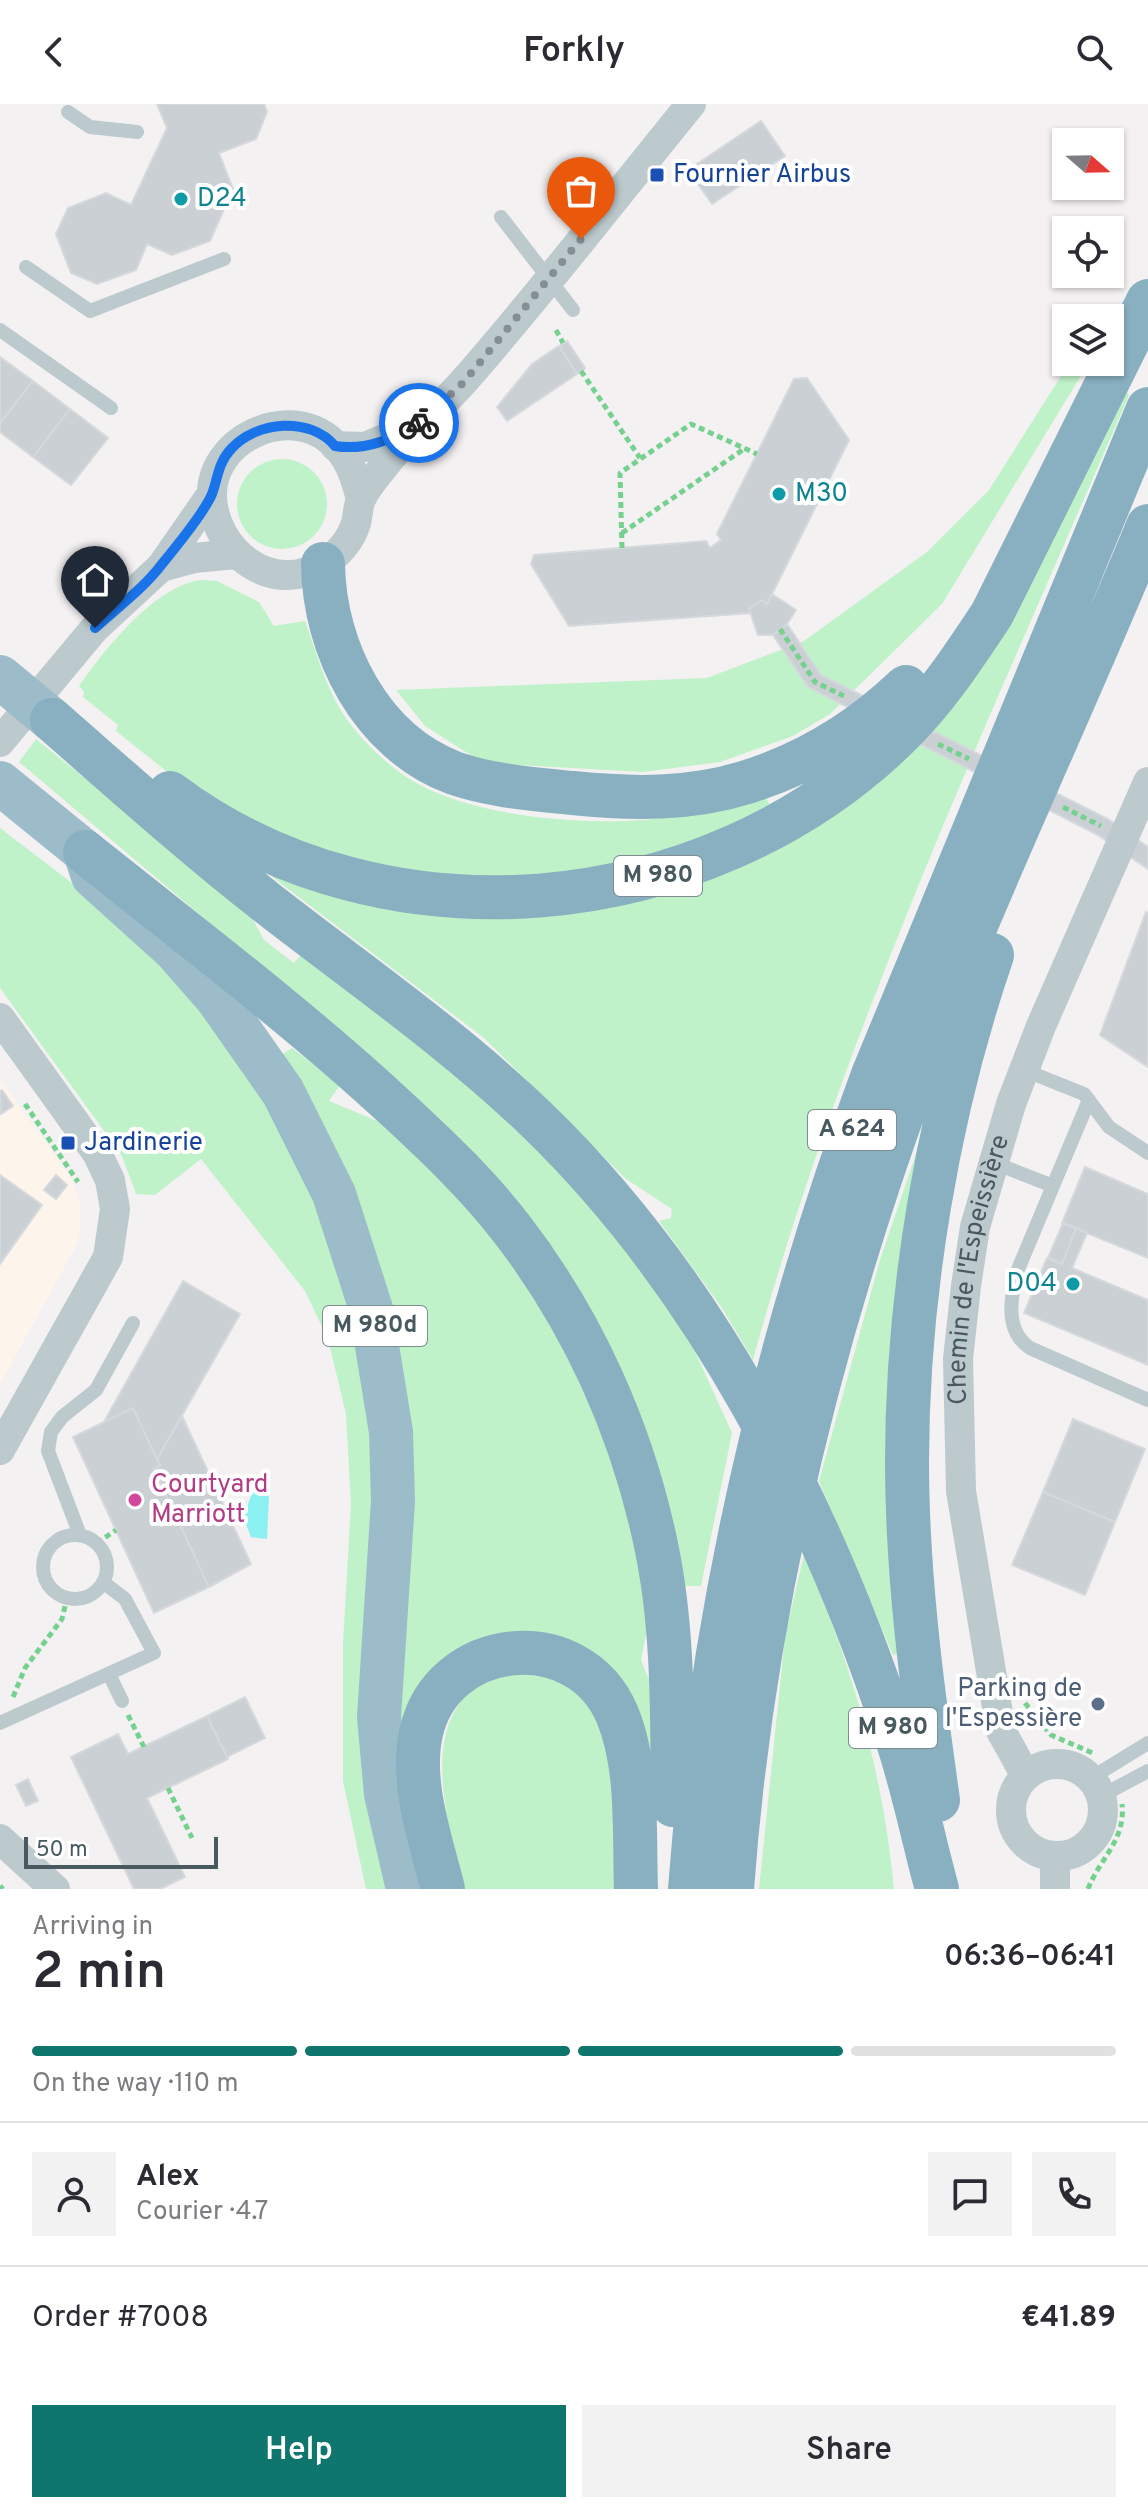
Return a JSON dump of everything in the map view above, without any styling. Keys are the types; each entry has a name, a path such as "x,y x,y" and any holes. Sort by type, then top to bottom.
{"highway":[{"path":"323,564 332,624 354,683 386,727 417,754 452,772 506,785 626,797 693,795 775,772 811,756 876,716 947,640 1091,417 1148,301"},
{"name":"A 624","path":"690,1889 702,1756 734,1553 795,1302 833,1181 878,1062 1148,409"},
{"name":"M 980","path":"52,720 72,719 186,805 231,832 273,852 365,883 450,897 498,898 600,889 676,871 756,836 800,812 875,756 927,704 992,614 1091,417"},
{"name":"A 624","path":"732,1889 746,1741 775,1560 837,1309 912,1088 947,997 1148,526"},
{"path":"951,1889 926,1715 909,1542 907,1460 921,1263 942,1146 977,1002 1105,632"},
{"name":"M 980","path":"5,681 194,843 454,1046 538,1121 614,1204 667,1272 770,1438 833,1572 897,1737 937,1889"},
{"path":"2,784 321,1041 430,1140 510,1227 569,1316 622,1429 641,1483 657,1548 672,1692 675,1889"},
{"name":"M 980d","path":"85,852 93,876 175,950 256,1050 310,1141 356,1256 371,1309 391,1432 393,1515 379,1717 386,1794 408,1889"},
{"name":"M 980","path":"833,1572 891,1779 906,1889"},
{"path":"443,1889 420,1774 424,1725 434,1701 464,1669 492,1656 522,1651 553,1656 579,1669 601,1689 618,1715 630,1778 636,1889"}],"street":[{"path":"361,499 355,475 330,439 299,426 276,426 250,434 231,449 216,472 211,495 217,529 236,554 255,568 286,575 323,564 343,548 361,499 399,448 547,282 691,104"},
{"path":"335,446 352,449 379,443 429,417"},
{"path":"0,742 95,628 161,567 211,495"},
{"path":"161,567 194,558 236,554"},
{"name":"Chemin de l'Espeissière","path":"1026,1776 1001,1731 961,1491 958,1359 975,1227 992,1162 1024,1070 1148,782"},
{"path":"0,1450 108,1257 115,1209 110,1180 97,1153 4,1031"},
{"path":"1051,1764 1079,1769 1105,1782 1101,1825 1094,1838 1083,1848 1055,1857 1027,1846 1011,1819 1016,1788 1026,1776 1051,1764"},
{"path":"0,1839 55,1889"},
{"path":"1055,1857 1055,1889"}],"lane":[{"path":"68,112 90,127 137,132"},
{"path":"501,217 547,282 573,310"},
{"path":"26,267 90,311 224,259"},
{"path":"0,330 111,408"},
{"path":"1024,1070 1078,1091 1089,1100 1109,1127 1148,1153"},
{"path":"1089,1100 1012,1292 1011,1314 1016,1332 1024,1344 1148,1400"},
{"path":"992,1162 1053,1186"},
{"path":"80,1535 48,1451 51,1432 62,1417 96,1390 133,1323"},
{"path":"80,1535 97,1543 107,1561 103,1582 88,1596 67,1598 50,1586 43,1566 51,1546 59,1540 80,1535"},
{"path":"0,1723 154,1653 125,1599 103,1582"},
{"path":"109,1674 125,1708"},
{"path":"1105,1782 1148,1743"},
{"path":"1105,1782 1148,1771"}],"path":[{"path":"556,330 563,343"},
{"path":"581,371 640,458"},
{"path":"622,548 620,473 640,458 691,424 757,454"},
{"path":"622,533 745,449"},
{"path":"780,629 815,682 856,702"},
{"path":"925,737 980,765"},
{"path":"1048,800 1127,825"},
{"path":"19,1090 31,1117 83,1191"},
{"path":"97,1543 116,1530"},
{"path":"10,1705 25,1668 62,1619 67,1598"},
{"path":"1021,1697 1051,1735 1094,1753 1124,1821 1113,1851 1088,1889"},
{"path":"125,1708 144,1747"},
{"path":"168,1788 192,1838"}],"shaded area":[{"path":"0,1080 70,1176 81,1204 79,1241 0,1384"}],"green space":[{"path":"1061,376 1081,376 942,604 830,714 793,736 720,762 643,772 483,763 425,726 396,690 707,678 804,641 927,552 989,490"},
{"path":"1122,385 1129,395 974,752 876,992 831,1113 753,1360 722,1308 659,1221 671,1218 672,1209 626,1179 484,1038 271,876 276,867 537,909 864,784"},
{"path":"273,459 291,459 307,466 320,479 327,495 327,513 320,529 307,542 291,549 273,549 257,542 244,529 237,513 237,495 244,479 257,466"},
{"path":"203,580 217,581 259,602 274,626 305,621 328,685 355,730 400,772 447,797 546,818 615,821 687,814 765,793 772,812 634,866 459,880 307,849 181,783 116,731 118,725 83,697 84,692 79,686 134,620 168,593"},
{"path":"36,739 248,910 264,940 294,963 303,952 431,1049 587,1198 687,1334 732,1433 701,1586 676,1586 615,1375 224,935 19,762"},
{"path":"0,828 119,919 248,1066 336,1244 375,1429 392,1889 366,1889 343,1781 343,1643 351,1504 346,1414 328,1339 305,1291 201,1159 155,1195 136,1194 121,1154 0,988"},
{"path":"292,1048 340,1085 329,1101 387,1125 457,1193 549,1315 622,1477 650,1614 641,1660 650,1682 655,1815 642,1740 501,1635 397,1758 408,1466 277,1058"},
{"path":"921,1139 906,1652 893,1655 819,1481 880,1260"},
{"path":"804,1554 836,1635 862,1718 882,1802 894,1889 759,1889 785,1637"},
{"path":"532,1670 566,1683 584,1698 598,1720 613,1776 621,1889 463,1889 445,1802 442,1771 444,1742 453,1715 469,1693 495,1676"}],"water":[{"path":"254,1488 260,1488 269,1496 267,1539 251,1537 243,1517"}],"building":[{"name":"D24","path":"157,104 264,104 267,112 256,139 219,153 233,189 210,241 172,255 147,244 136,270 97,284 71,273 56,234 68,208 106,193 131,205 167,128"},
{"path":"761,121 785,156 712,204 688,170"},
{"path":"567,341 585,368 577,374 559,346"},
{"path":"559,346 577,374 507,421 497,407 532,364"},
{"path":"0,357 33,381 0,423"},
{"name":"M30","path":"807,378 849,440 767,604 762,600 749,609 751,613 569,626 531,564 534,555 706,541 710,548 721,540 717,534 794,379"},
{"path":"33,381 70,409 33,457 0,432 0,423"},
{"path":"70,409 108,438 71,485 33,457"},
{"path":"772,594 796,610 787,624 773,635 758,635 749,609 762,600 767,604"},
{"path":"787,624 821,675 1108,819 1148,847 1148,869 1098,835 808,687 773,635"},
{"path":"1148,913 1148,1067 1100,1035"},
{"path":"2,1090 13,1106 1,1114 0,1092"},
{"path":"1085,1167 1148,1194 1148,1258 1062,1223"},
{"path":"0,1175 42,1205 0,1264"},
{"path":"56,1175 67,1185 56,1199 44,1190"},
{"path":"1063,1223 1076,1228 1062,1264 1048,1258"},
{"name":"D04","path":"1076,1228 1087,1233 1072,1268 1148,1300 1148,1365 1024,1313 1047,1258 1062,1264"},
{"path":"183,1281 240,1314 157,1459 133,1408 104,1422"},
{"name":"Courtyard Marriott","path":"133,1408 160,1466 154,1469 209,1587 154,1613 73,1437"},
{"path":"182,1416 251,1564 209,1587 154,1469 160,1466 157,1459"},
{"path":"1073,1419 1145,1449 1115,1522 1043,1492"},
{"path":"1043,1492 1115,1522 1085,1595 1012,1565"},
{"path":"245,1697 265,1738 227,1757 207,1716"},
{"path":"207,1716 228,1759 147,1798 185,1877 160,1889 134,1889 71,1757 118,1734 128,1754"},
{"path":"28,1779 38,1801 26,1806 16,1785"}],"way so far":[{"path":"419,423 463,383 581,239"}],"place":[{"name":"Fournier Airbus","path":"657,175"},
{"name":"D24","path":"181,199"},
{"name":"M30","path":"779,494"},
{"name":"Jardinerie","path":"68,1143"},
{"name":"D04","path":"1073,1284"},
{"name":"Courtyard Marriott","path":"135,1500"},
{"name":"Parking de l'Espessière","path":"1098,1704"}],"route":[{"path":"95,628 161,567 211,495 216,472 231,449 250,434 276,426 299,426 330,439 335,446 352,449 392,439 419,423"}]}
